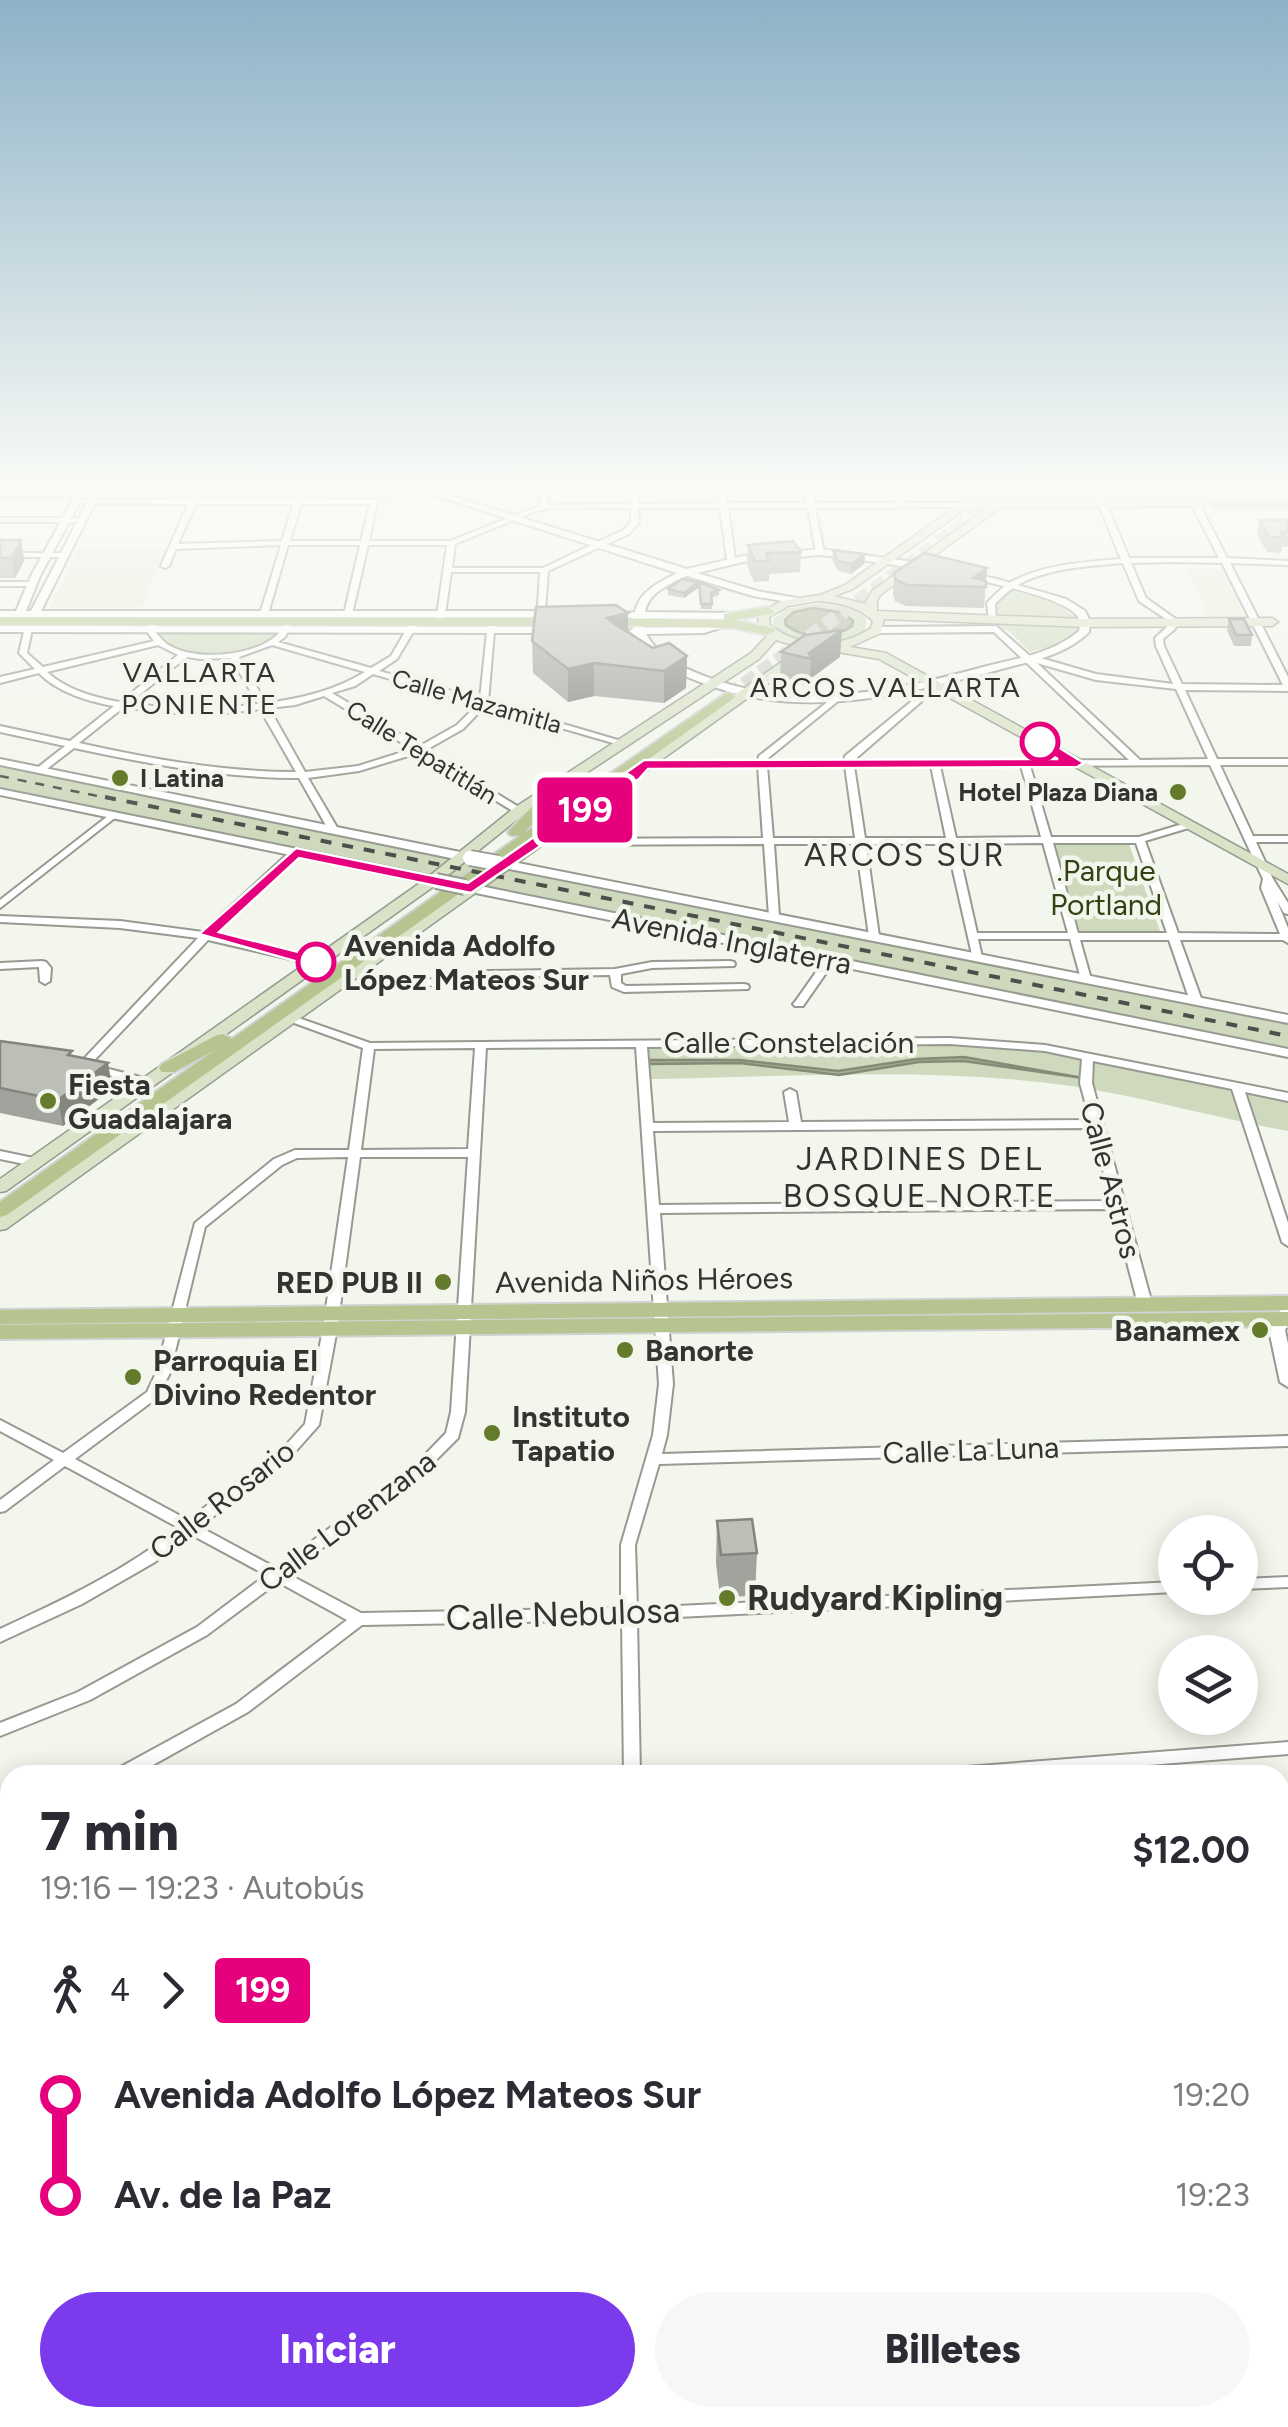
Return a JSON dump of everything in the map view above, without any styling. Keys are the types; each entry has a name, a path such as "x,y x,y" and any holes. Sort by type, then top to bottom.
{"main road":[{"path":"0,617 25,623 153,625 208,621 289,626 414,626 440,618 492,626 542,618 579,622 732,620 815,596"},
{"path":"874,596 871,601 879,622 882,656"},
{"path":"801,600 843,601 873,613 993,621 1288,622"},
{"path":"768,610 762,621 771,633"},
{"path":"174,614 208,621"},
{"path":"732,620 824,646 882,656 1188,825 1265,872 1288,880"},
{"path":"0,1198 644,764 796,654 857,641 877,630"},
{"path":"0,1225 540,835 720,691 760,652 771,633"},
{"path":"0,1187 434,881 519,811 624,743 720,691"},
{"path":"0,1212 516,832 720,691"},
{"path":"516,832 566,779"},
{"path":"168,1068 230,1041"},
{"path":"208,1078 230,1041"},
{"name":"Avenida Niños Héroes","path":"662,1318 1145,1304 1286,1313"},
{"name":"Avenida Niños Héroes","path":"0,1317 174,1322 1286,1313"},
{"name":"Avenida Niños Héroes","path":"0,1332 174,1322"}],"street":[{"path":"30,596 23,653 37,672 70,692 122,706 193,712 264,706 326,692 374,672 402,652 414,626 579,622"},
{"path":"25,623 40,596"},
{"path":"264,614 269,596"},
{"path":"348,614 352,596"},
{"path":"440,618 443,596"},
{"path":"0,629 25,623 174,614 542,618 543,596"},
{"path":"650,596 635,622 663,660 720,691 835,699 888,695 936,685 1078,639 1081,622 1074,608 1049,596"},
{"path":"735,596 768,610"},
{"path":"773,596 801,600"},
{"path":"993,621 992,603 998,596"},
{"path":"1141,596 1174,621 1158,642 1265,872 1288,911"},
{"path":"1028,657 1108,681 1179,687 1288,687 1242,596"},
{"path":"158,644 153,625 289,626"},
{"path":"0,680 158,644 185,654 234,655 273,643 289,626"},
{"path":"0,729 233,774 304,775 380,763 420,750 463,726 484,702 492,626"},
{"path":"877,630 989,627 1001,632 1138,763"},
{"name":"Calle Mazamitla","path":"273,643 624,743"},
{"path":"40,770 185,654"},
{"path":"234,655 332,829"},
{"path":"874,936 850,753 936,685"},
{"name":"Calle Tepatitlán","path":"326,692 519,811"},
{"path":"774,916 761,763 766,753 835,699"},
{"name":"Avenida Inglaterra","path":"0,762 1288,1020"},
{"path":"644,764 1288,762"},
{"path":"935,763 977,956"},
{"path":"1025,763 1086,979"},
{"name":"Avenida Inglaterra","path":"0,792 1288,1053"},
{"path":"0,904 112,816"},
{"path":"540,835 767,842 1140,840 1188,825"},
{"path":"1250,839 1288,839"},
{"path":"1140,840 1196,1002"},
{"path":"83,1066 207,934 296,853"},
{"path":"972,936 1288,938 1266,888 1265,872"},
{"path":"0,919 102,922 207,934 316,962"},
{"path":"799,1004 830,960"},
{"path":"0,966 42,964 46,968 44,982"},
{"path":"352,974 413,985 508,973 621,972 652,965 730,964"},
{"path":"621,972 620,988 744,987"},
{"name":"Calle Constelación","path":"290,1018 369,1046 950,1041 1033,1047 1288,1097"},
{"path":"632,1765 628,1545 665,1412 642,1042"},
{"name":"Calle Lorenzana","path":"0,1730 41,1716 126,1676 202,1630 444,1447 453,1434 458,1412 481,1045"},
{"name":"Calle Rosario","path":"0,1636 114,1580 304,1437 316,1410 331,1321 369,1046"},
{"name":"Calle Astros","path":"1088,1056 1086,1083 1145,1304"},
{"path":"68,1064 148,1082"},
{"path":"1238,1086 1288,1242"},
{"path":"790,1092 796,1127"},
{"path":"648,1127 1096,1124"},
{"path":"0,1507 152,1395 163,1373 193,1242 205,1219 287,1156 474,1153"},
{"path":"0,1154 34,1162"},
{"path":"655,1208 1117,1205"},
{"path":"1286,1313 1277,1334 1288,1382"},
{"name":"Calle Nebulosa","path":"0,1425 359,1619 628,1614 1158,1588"},
{"name":"Calle La Luna","path":"654,1458 1288,1442"},
{"path":"1258,1583 1288,1582"},
{"path":"139,1765 242,1708 359,1619"},
{"path":"1068,1765 1288,1748"}],"shaded area":[{"path":"56,596 146,596 142,607 50,608"},
{"path":"1199,596 1235,596 1244,615 1210,618"},
{"path":"813,608 844,613 853,621 852,626 836,634 819,636 786,625 785,620 794,612"},
{"path":"964,1057 1083,1078 964,1061 919,1062 839,1075 740,1063 650,1064 648,1060 740,1060 838,1071 917,1059"}],"green space":[{"path":"1005,596 1034,596 1053,601 1076,617 998,616 996,607"},
{"path":"823,603 850,608 866,618 865,630 844,639 819,642 794,637 774,626 773,620 784,609"},
{"path":"988,624 1080,626 1079,633 1067,642 1030,652 1009,631"},
{"path":"160,632 279,632 269,641 236,652 198,654 168,643"},
{"path":"0,765 1288,1023 1288,1049 0,789"},
{"name":".Parque Portland","path":"1054,844 1129,844 1160,931 1080,932"},
{"path":"961,1045 1044,1051 1288,1101 1288,1131 1098,1091 1019,1080 914,1074 651,1079 641,1047"}],"building":[{"path":"700,596 711,596 712,604 701,604"},
{"path":"616,605 628,613 607,618 616,625 653,648 669,643 687,656 664,671 594,663 568,669 532,641 536,607"},
{"path":"1229,619 1244,619 1252,635 1236,635"},
{"path":"842,630 809,653 811,659 781,652 805,635"},
{"path":"0,1041 72,1051 68,1055 108,1063 58,1100 0,1088"},
{"path":"752,1519 757,1553 721,1555 717,1521"}],"tunnel":[{"path":"728,696 865,596"}],"railway":[{"path":"0,776 117,800"},
{"path":"105,797 1288,1036"}],"bus line":[{"name":"199","path":"316,962 207,934 296,853 471,888 634,776 644,764 1077,763 1040,742"}],"place":[{"name":"I Latina","path":"120,778"},
{"name":"Hotel Plaza Diana","path":"1178,792"},
{"name":"Avenida Adolfo López Mateos Sur","path":"316,962"},
{"name":"Fiesta Guadalajara","path":"48,1101"},
{"name":"RED PUB II","path":"443,1282"},
{"name":"Banamex","path":"1260,1330"},
{"name":"Banorte","path":"625,1350"},
{"name":"Parroquia El Divino Redentor","path":"133,1377"},
{"name":"Instituto Tapatio","path":"492,1433"},
{"name":"Rudyard Kipling","path":"727,1598"}],"district":[{"name":"ARCOS VALLARTA","path":"886,687"},
{"name":"VALLARTA PONIENTE","path":"200,688"},
{"name":"ARCOS SUR","path":"905,855"},
{"name":"JARDINES DEL BOSQUE NORTE","path":"920,1178"}]}
